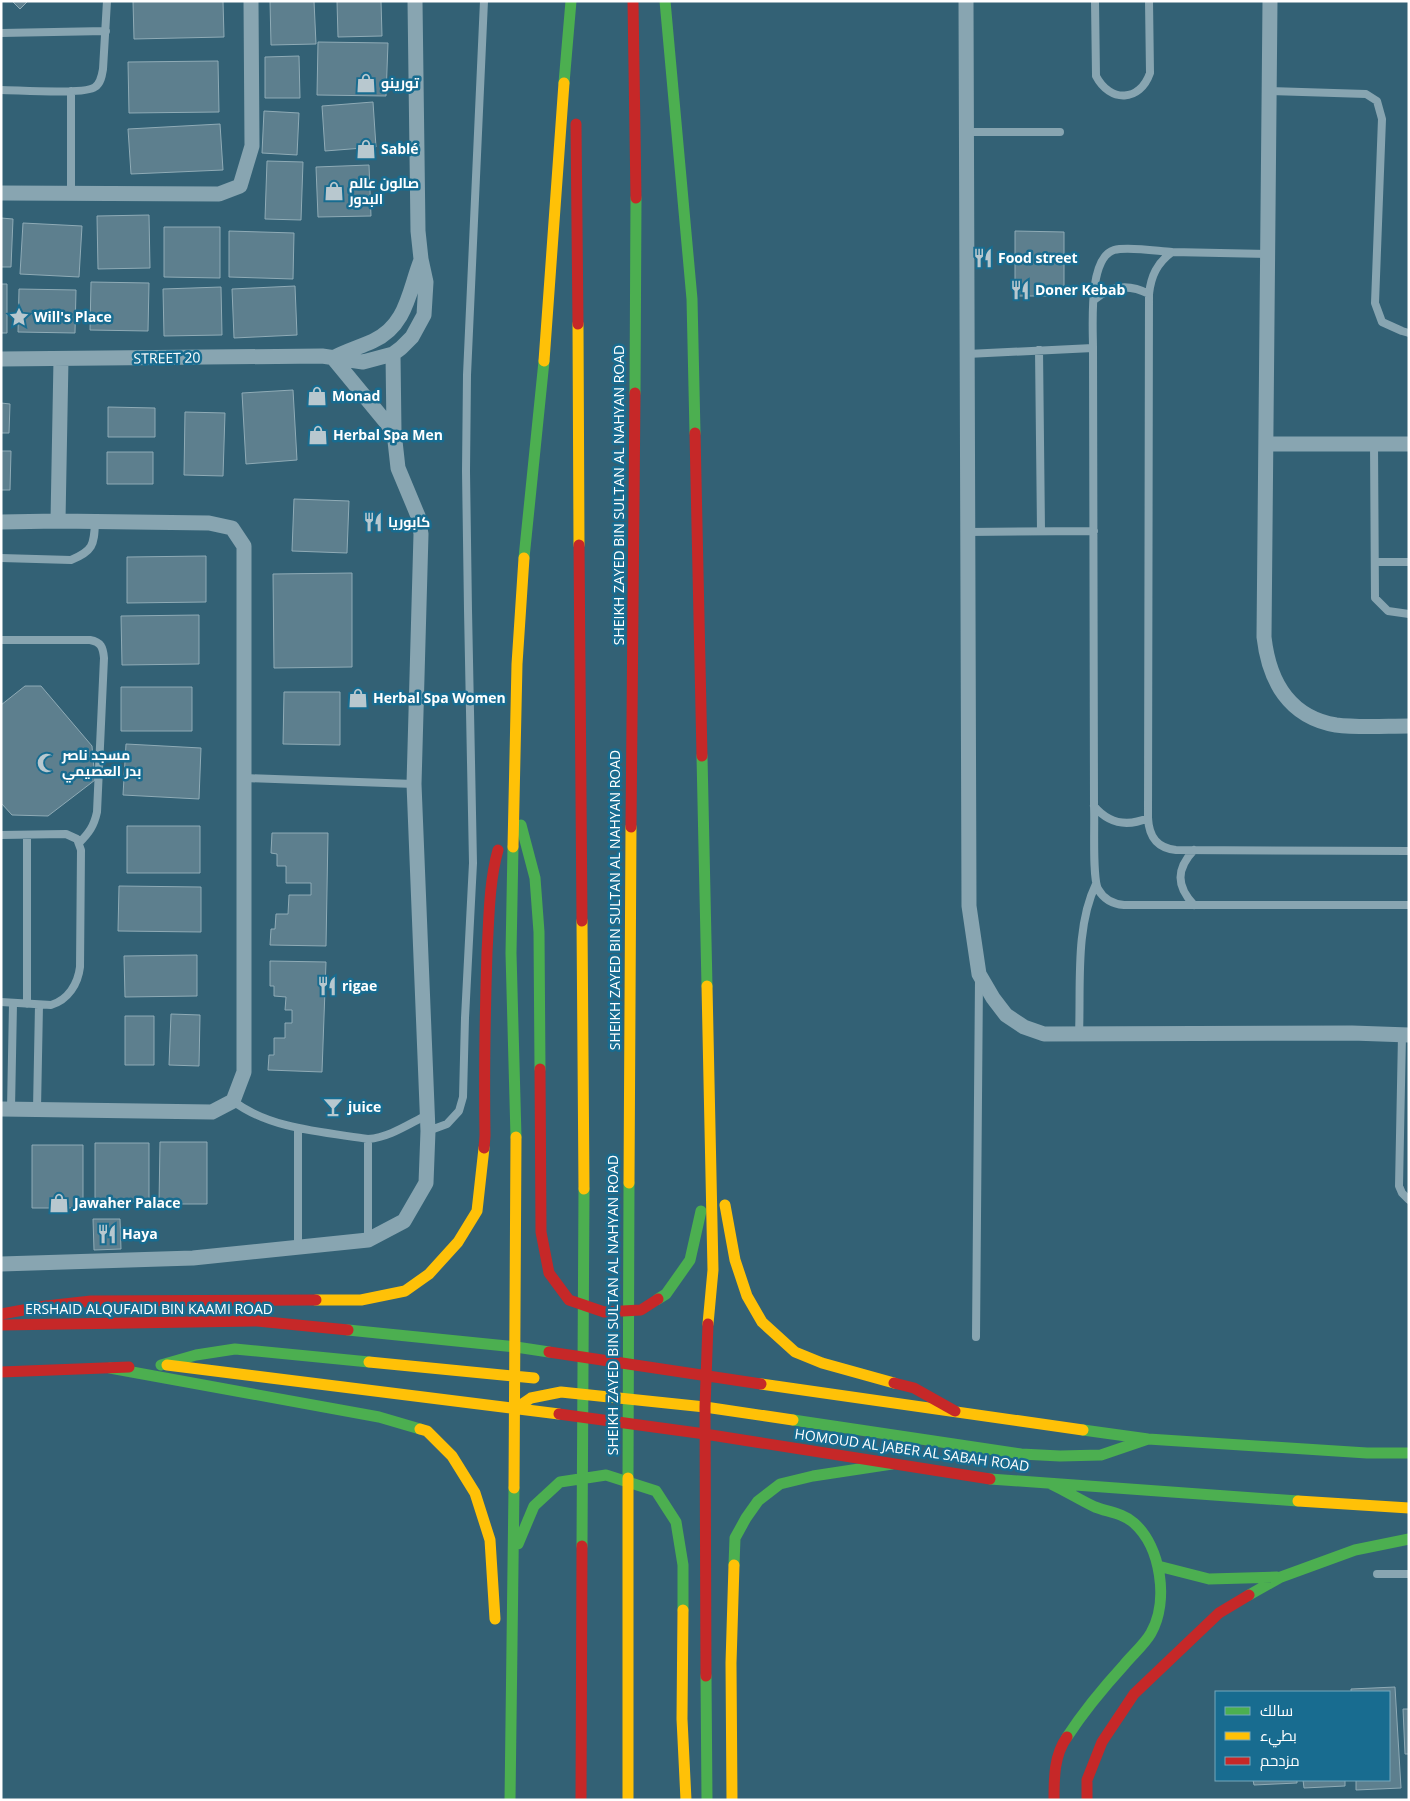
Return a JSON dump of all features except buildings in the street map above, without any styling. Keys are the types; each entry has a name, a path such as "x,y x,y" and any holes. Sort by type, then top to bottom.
{"main road":[{"path":"509,1800 516,1346 516,1116 511,953 517,664 522,580 545,348 556,180 571,1"},
{"path":"576,1 576,80"},
{"name":"SHEIKH ZAYED BIN SULTAN AL NAHYAN ROAD","path":"628,1800 628,1149 636,216 633,1"},
{"path":"665,1 670,81 692,299 713,1270 708,1326 705,1434 708,1800"},
{"name":"SHEIKH ZAYED BIN SULTAN AL NAHYAN ROAD","path":"576,109 584,1148 581,1800"},
{"path":"513,798 535,878 538,932 541,1232 549,1273 569,1300 604,1312 641,1310 666,1294 690,1260 711,1160"},
{"path":"1,1314 41,1305 91,1301 361,1300 405,1291 429,1274 458,1242 477,1212 485,1136 484,1030 494,864 513,798"},
{"path":"711,1119 734,1260 747,1296 762,1322 795,1352 822,1364 914,1388 955,1411"},
{"name":"ERSHAID ALQUFAIDI BIN KAAMI ROAD","path":"1,1325 257,1321 516,1346"},
{"path":"516,1346 706,1376 1148,1439 1409,1453"},
{"path":"1,1372 161,1365 211,1352 235,1349 544,1379"},
{"name":"HOMOUD AL JABER AL SABAH ROAD","path":"161,1365 473,1402 705,1434 992,1479 1365,1507 1409,1508"},
{"path":"110,1368 379,1416 427,1431 452,1456 475,1493 490,1540 496,1630"},
{"path":"686,1386 706,1376"},
{"path":"572,1381 592,1383"},
{"path":"620,1385 639,1387"},
{"path":"515,1409 526,1399 538,1395 561,1392 706,1408 1031,1454 1060,1456 1101,1455 1148,1439"},
{"path":"732,1800 732,1663 735,1538 758,1501 780,1484 813,1476 892,1464"},
{"path":"512,1560 534,1506 560,1482 606,1476 656,1491 676,1522 683,1565 682,1719 686,1800"},
{"path":"1049,1484 1096,1507 1120,1514 1134,1523 1146,1539 1158,1566 1161,1588 1160,1605 1151,1633 1084,1711 1061,1745 1054,1773 1054,1800"},
{"path":"1087,1800 1087,1780 1102,1742 1134,1694 1219,1613 1281,1577 1355,1550 1409,1539"},
{"path":"1158,1566 1209,1579 1281,1577"},
{"path":"500,1690 509,1800"}],"street":[{"path":"1,193 219,194 240,186 252,146 252,1"},
{"path":"1,1264 193,1258 368,1240 404,1221 426,1183 428,1131 414,784 421,534 418,516 398,468 394,432 393,354 412,337 424,315 426,282 418,231 416,1"},
{"path":"966,1 969,906 979,974 992,998 1006,1015 1024,1027 1044,1034 1352,1033 1405,1035"},
{"path":"1270,1 1264,637 1266,656 1282,694 1293,704 1320,720 1337,725 1409,726"},
{"path":"394,432 334,358 348,350 375,341 396,324 408,304 421,259"},
{"name":"STREET 20","path":"1,359 322,356 363,362 393,354"},
{"path":"58,521 61,359"},
{"path":"1266,444 1409,444"},
{"path":"1,522 209,523 232,528 244,546 244,1072 233,1101 212,1112 6,1109"}],"lane":[{"path":"1,90 70,91 90,90 96,86 103,69 106,1"},
{"path":"428,1131 447,1124 459,1111 463,1097 473,862 466,471 467,375 484,1"},
{"path":"1095,1 1096,76 1100,84 1107,91 1115,95 1124,96 1134,94 1141,89 1147,82 1150,73 1150,1"},
{"path":"1,33 106,31"},
{"path":"70,91 71,193"},
{"path":"1269,91 1366,94 1377,101 1382,119 1375,303 1382,322 1402,332 1409,333"},
{"path":"966,132 1060,132"},
{"path":"1079,1034 1082,930 1087,906 1096,884 1092,348 1097,270 1102,258 1112,250 1268,254"},
{"path":"1172,252 1164,258 1153,274 1149,294 1148,828 1158,844 1167,849 1409,851"},
{"path":"1094,300 1108,290 1125,287 1134,287 1149,294"},
{"path":"967,354 1092,348"},
{"path":"1039,350 1041,531"},
{"path":"1374,444 1375,598 1388,611 1409,614"},
{"path":"1,558 71,560 89,550 94,541 95,523"},
{"path":"967,532 1094,531"},
{"path":"1375,562 1409,562"},
{"path":"1,640 90,640 101,644 104,648 97,812 90,831 79,843"},
{"path":"245,778 414,784"},
{"path":"1094,806 1107,818 1123,824 1132,824 1148,818"},
{"path":"1,835 66,834 73,836 79,843 81,850 79,975 65,998 59,1003 39,1005 1,1002"},
{"path":"27,835 27,1004"},
{"path":"1194,850 1186,859 1181,871 1181,884 1185,896 1194,905"},
{"path":"1096,884 1104,897 1117,904 1409,905"},
{"path":"976,1337 979,974"},
{"path":"6,1109 13,1004"},
{"path":"37,1110 39,1005"},
{"path":"1405,1035 1399,1186 1402,1193 1409,1200"},
{"path":"233,1101 247,1111 298,1128 368,1139 381,1138 391,1134 427,1115"},
{"path":"298,1128 298,1247"},
{"path":"368,1139 368,1240"},
{"path":"1377,1574 1409,1574"}],"traffic: fast":[{"path":"564,83 571,1"},
{"path":"665,1 692,299 695,433"},
{"path":"635,393 636,198"},
{"path":"524,558 544,361"},
{"path":"702,756 707,986"},
{"path":"521,825 535,878 539,932 540,1069"},
{"path":"513,847 511,953 516,1137"},
{"path":"628,1478 629,1183"},
{"path":"582,1546 584,1189"},
{"path":"658,1299 666,1294 690,1260 701,1211"},
{"path":"348,1330 549,1352"},
{"path":"161,1365 196,1355 235,1349 369,1362"},
{"path":"110,1368 379,1417 420,1429"},
{"path":"793,1420 1021,1454 1060,1456 1101,1455 1148,1439"},
{"path":"1083,1430 1148,1439 1367,1453 1409,1453"},
{"path":"734,1565 735,1538 746,1518 758,1501 780,1484 813,1476 892,1464"},
{"path":"518,1544 534,1506 560,1482 606,1475 656,1491 676,1522 683,1565 683,1610"},
{"path":"990,1479 1298,1501"},
{"path":"1051,1484 1095,1507 1120,1515 1134,1523 1151,1546 1156,1560 1161,1590 1157,1620 1151,1633 1094,1700 1067,1737"},
{"path":"510,1800 514,1488"},
{"path":"1249,1595 1281,1577 1355,1550 1409,1539"},
{"path":"1158,1566 1209,1579 1277,1577"},
{"path":"706,1676 707,1800"}],"traffic: slow":[{"path":"544,361 564,83"},
{"path":"578,324 579,545"},
{"path":"513,847 517,664 524,558"},
{"path":"629,1183 631,827"},
{"path":"582,921 584,1189"},
{"path":"707,986 713,1270 708,1324"},
{"path":"514,1488 516,1137"},
{"path":"316,1300 361,1300 405,1291 429,1274 458,1242 477,1211 484,1148"},
{"path":"725,1205 735,1260 747,1296 762,1322 795,1352 822,1363 894,1383"},
{"path":"369,1362 534,1378"},
{"path":"167,1365 559,1414"},
{"path":"761,1384 1083,1430"},
{"path":"515,1409 531,1398 561,1392 705,1407 793,1420"},
{"path":"420,1429 427,1431 452,1456 475,1493 490,1540 495,1619"},
{"path":"628,1478 628,1800"},
{"path":"1298,1501 1409,1508"},
{"path":"732,1800 731,1663 734,1565"},
{"path":"683,1610 682,1719 686,1800"}],"traffic: jam":[{"path":"633,1 636,198"},
{"path":"576,124 578,324"},
{"path":"631,827 635,393"},
{"path":"695,433 702,756"},
{"path":"579,545 582,921"},
{"path":"484,1148 487,952 491,888 498,850"},
{"path":"540,1069 541,1232 549,1273 569,1300 604,1312 641,1310 658,1299"},
{"path":"1,1314 91,1301 316,1300"},
{"path":"1,1325 257,1321 348,1330"},
{"path":"706,1676 705,1407 708,1324"},
{"path":"549,1352 761,1384"},
{"path":"1,1372 129,1367"},
{"path":"894,1383 914,1388 955,1411"},
{"path":"559,1414 705,1434 990,1479"},
{"path":"581,1800 582,1546"},
{"path":"1087,1800 1087,1780 1102,1742 1134,1694 1219,1613 1249,1595"},
{"path":"1054,1800 1057,1759 1067,1737"}],"place":[{"name":"تورينو","path":"366,83"},
{"name":"Sablé","path":"366,149"},
{"name":"صالون عالم البدور","path":"334,191"},
{"name":"Food street","path":"983,258"},
{"name":"Doner Kebab","path":"1020,290"},
{"name":"Will's Place","path":"19,317"},
{"name":"Monad","path":"317,396"},
{"name":"Herbal Spa Men","path":"318,435"},
{"name":"كابوريا","path":"373,522"},
{"name":"Herbal Spa Women","path":"358,698"},
{"name":"مسجد ناصر بدر العصيمي","path":"47,763"},
{"name":"rigae","path":"327,986"},
{"name":"juice","path":"333,1107"},
{"name":"Jawaher Palace","path":"59,1203"},
{"name":"Haya","path":"107,1234"}]}
